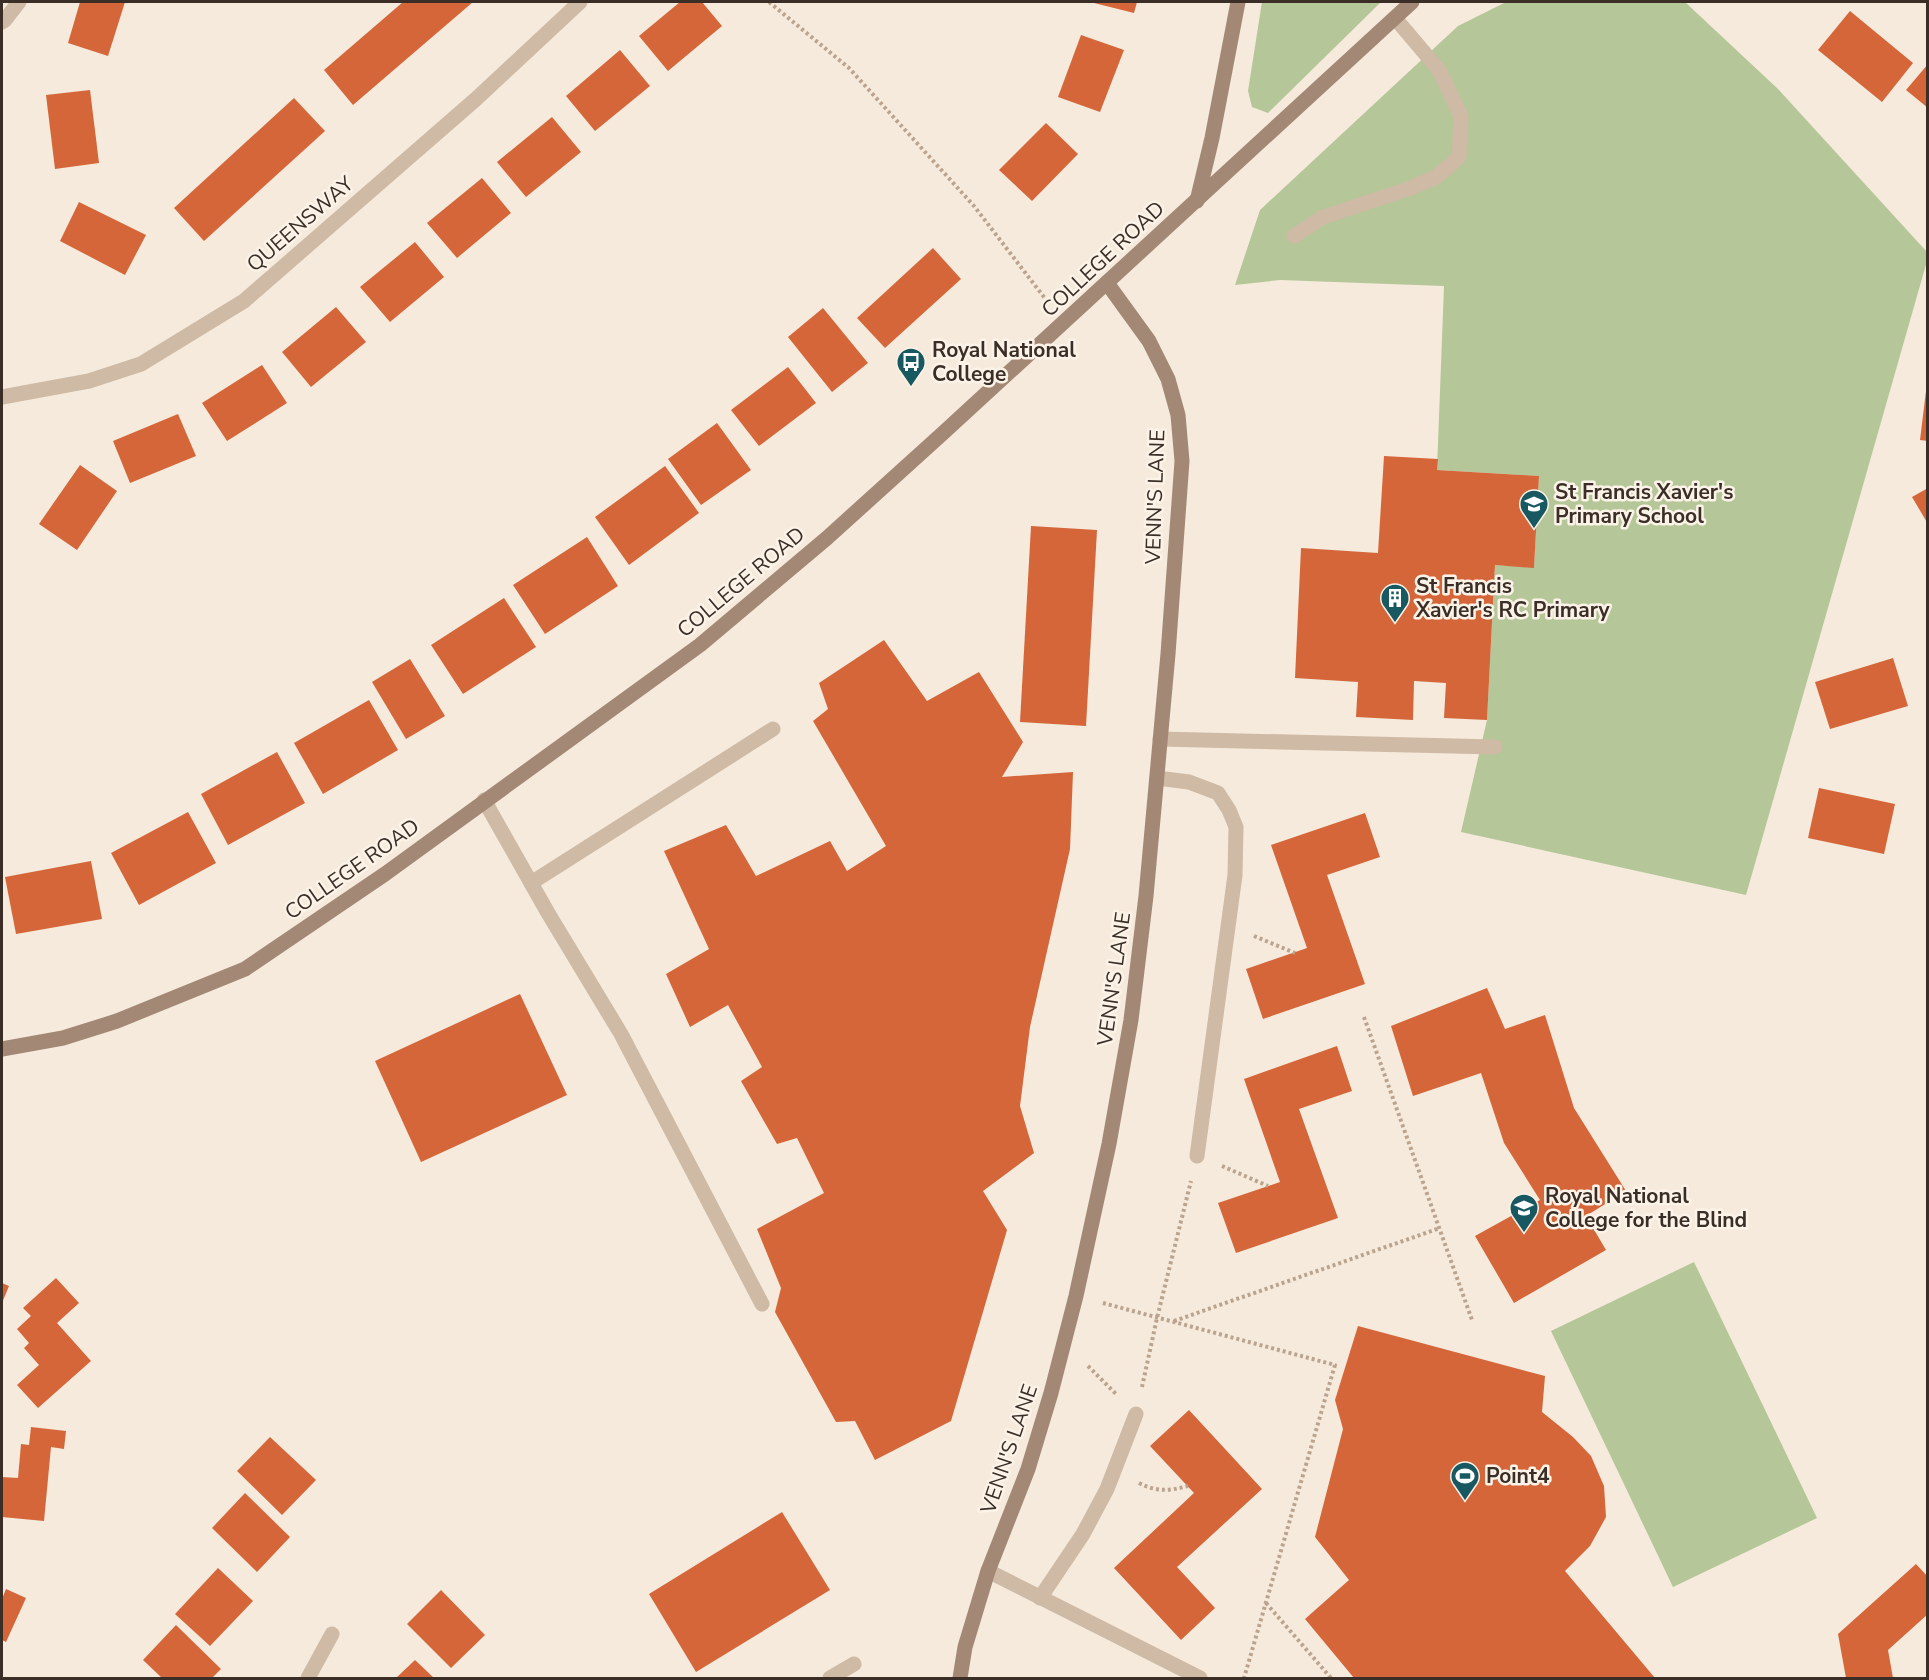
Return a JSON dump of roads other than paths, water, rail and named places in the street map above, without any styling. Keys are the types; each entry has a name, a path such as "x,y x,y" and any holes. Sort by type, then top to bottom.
{"street":[{"path":"2,22 19,2"},
{"name":"QUEENSWAY","path":"2,397 89,381 141,364 244,301 476,99 580,2"},
{"path":"1197,201 1212,138 1238,2"},
{"name":"COLLEGE ROAD","path":"2,1049 63,1038 117,1021 245,969 385,874 700,645 827,538 1412,2"},
{"path":"1294,236 1323,218 1436,177 1459,157 1461,116 1439,69 1395,18"},
{"name":"VENN'S LANE","path":"960,1678 965,1647 988,1571 1028,1469 1065,1343 1108,1144 1131,1020 1146,896 1182,461 1178,415 1168,380 1149,340 1107,283"},
{"path":"531,883 773,729"},
{"path":"1160,739 1495,747"},
{"path":"1157,778 1190,782 1218,793 1236,827 1235,875 1197,1156"},
{"path":"484,800 621,1034 762,1304"},
{"path":"1040,1598 1083,1534 1107,1489 1136,1414"},
{"path":"988,1571 1200,1678"},
{"path":"308,1678 332,1634"},
{"path":"830,1678 854,1664"}],"place":[{"name":"Royal National College","path":"911,388"},
{"name":"St Francis Xavier's Primary School","path":"1534,530"},
{"name":"St Francis Xavier's RC Primary","path":"1395,624"},
{"name":"Royal National College for the Blind","path":"1524,1234"},
{"name":"Point4","path":"1465,1502"}]}
